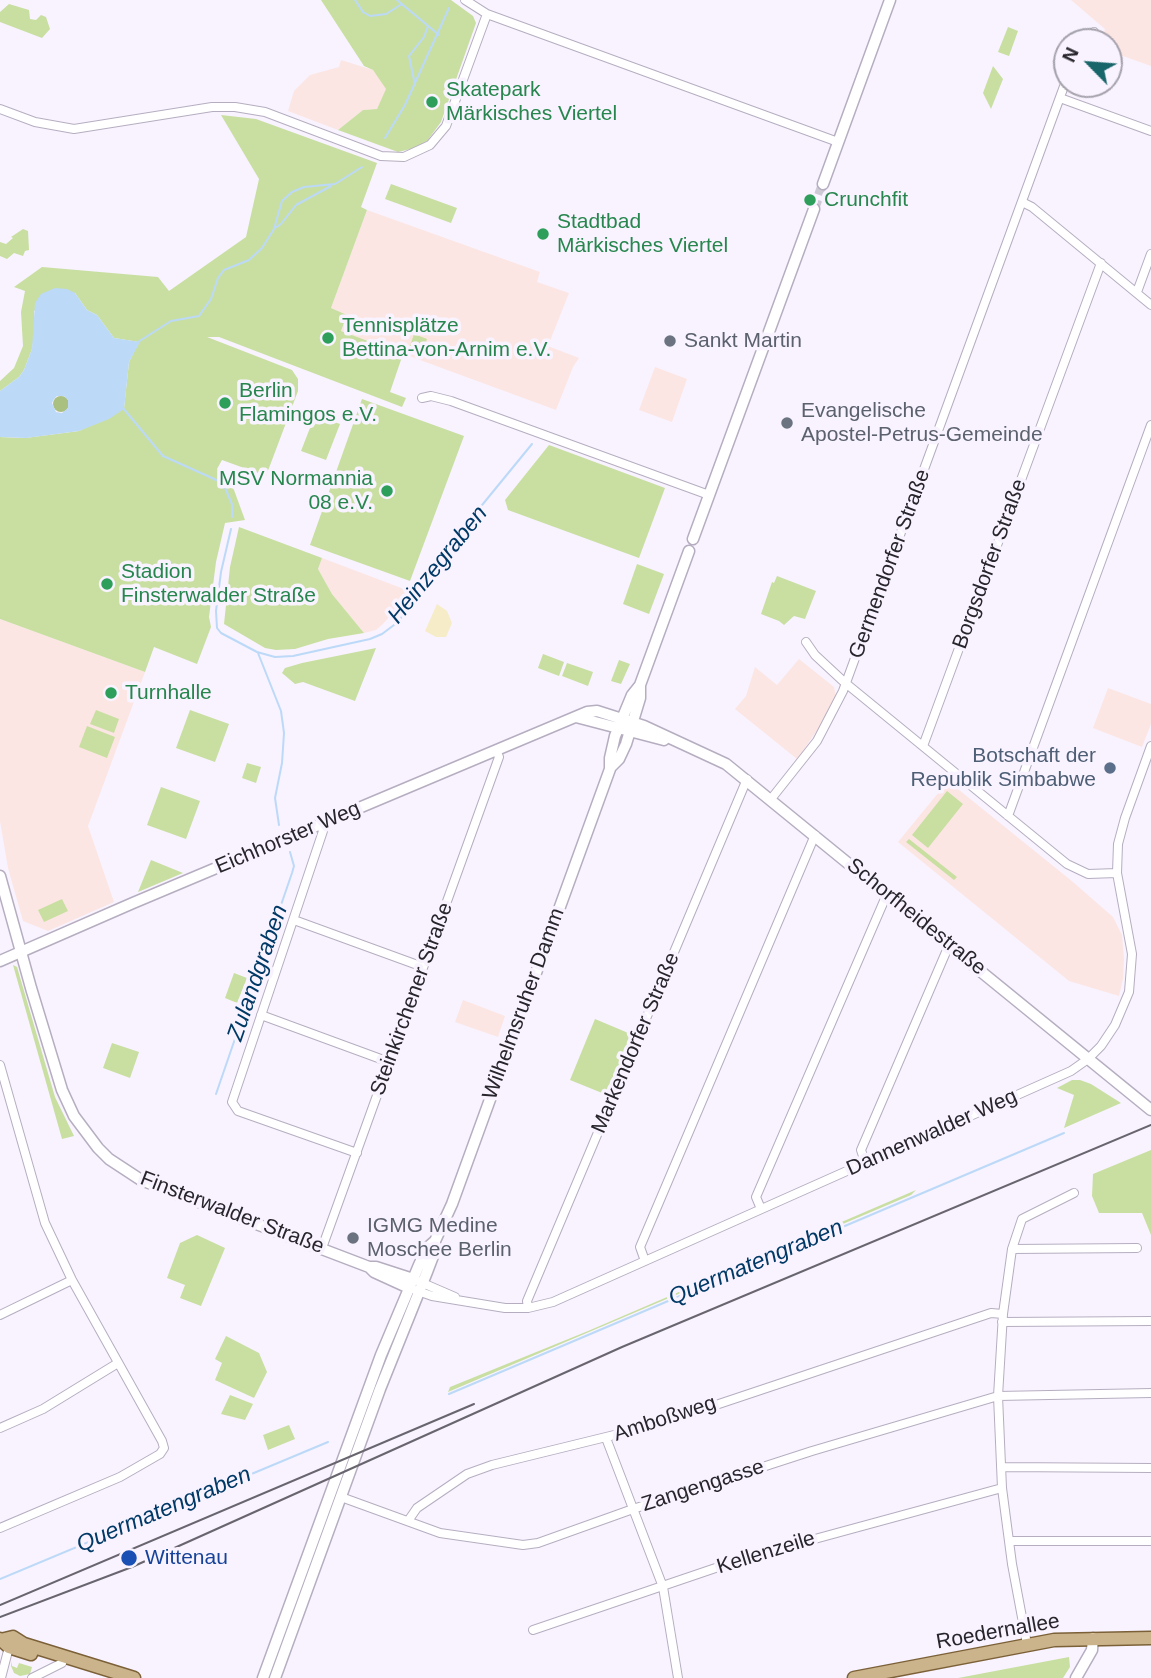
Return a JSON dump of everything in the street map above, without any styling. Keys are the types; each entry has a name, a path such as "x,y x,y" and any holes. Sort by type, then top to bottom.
{"main road":[{"path":"822,184 890,0"},
{"path":"693,538 814,209"},
{"name":"Wilhelmsruher Damm","path":"316,1549 341,1497 428,1248 435,1241 452,1204 611,767 619,759 626,725 640,698 640,685 689,551"},
{"name":"Eichhorster Weg","path":"0,961 133,902 587,712 597,711 626,725"},
{"name":"Schorfheidestraße","path":"626,725 652,738 671,740 726,764 747,779 1151,1110"},
{"name":"Finsterwalder Straße","path":"0,876 62,1090 74,1116 98,1148 141,1180 369,1267 376,1267 416,1285"},
{"name":"Wilhelmsruher Damm","path":"263,1678 288,1625 316,1549 374,1371 416,1285"},
{"name":"Wilhelmsruher Damm","path":"275,1678 288,1625"},
{"path":"3,1642 12,1636 24,1644 134,1678"},
{"path":"1076,1678 1092,1650 1093,1638"},
{"name":"Roedernallee","path":"854,1678 1027,1644 1093,1638 1151,1638"},
{"path":"3,1642 108,1678"}],"street":[{"path":"465,0 487,14 838,142"},
{"path":"0,109 36,122 74,129 212,107 235,107 265,112 381,156 404,157 430,145 446,126 487,14"},
{"path":"1060,98 1151,131"},
{"name":"Germendorfer Straße","path":"771,799 817,741 846,683 1060,98"},
{"path":"1021,202 1032,207 1151,305"},
{"path":"1137,292 1151,254"},
{"name":"Borgsdorfer Straße","path":"923,746 1101,263"},
{"path":"422,398 430,396 451,401 709,495"},
{"path":"1007,816 1151,425"},
{"path":"806,642 814,655 846,683 1058,857 1077,870 1097,875 1117,873"},
{"name":"Dannenwalder Weg","path":"416,1285 432,1296 484,1306 528,1308 552,1302 1062,1075 1088,1059 1115,1025 1130,983 1132,954 1117,873 1118,844 1151,746"},
{"name":"Steinkirchener Straße","path":"321,1248 499,757 496,750"},
{"name":"Markendorfer Straße","path":"528,1308 527,1301 747,779"},
{"path":"320,824 323,831 232,1102 238,1111 357,1153"},
{"path":"645,1261 640,1247 815,835"},
{"path":"761,1209 756,1197 887,894"},
{"path":"294,920 423,967"},
{"path":"865,1162 861,1150 949,945"},
{"path":"261,1015 389,1062"},
{"path":"0,1065 3,1084 46,1223 72,1280 162,1441 163,1448 160,1454 120,1477 0,1528"},
{"path":"1027,1644 1002,1489 998,1396 1002,1318 1012,1249 1023,1219 1074,1193"},
{"path":"1012,1249 1137,1248"},
{"path":"0,1315 72,1280"},
{"name":"Amboßweg","path":"408,1521 417,1508 467,1474 492,1465 659,1424 991,1313 1002,1318 1151,1321"},
{"path":"0,1428 43,1409 118,1363"},
{"name":"Zangengasse","path":"408,1521 440,1533 523,1545 538,1543 632,1509 812,1451 998,1396 1151,1393"},
{"path":"606,1438 663,1587 678,1678"},
{"path":"1001,1467 1151,1468"},
{"name":"Kellenzeile","path":"533,1630 745,1558 1002,1489"},
{"path":"341,1497 408,1521"},
{"path":"1009,1541 1151,1541"},
{"path":"1,1678 3,1642"},
{"path":"32,1678 62,1664"}],"shaded area":[{"path":"1071,0 1151,0 1151,66 1123,56 1123,28 1104,28"},
{"path":"341,60 373,70 387,89 377,109 363,110 338,130 288,111 294,91 310,75 339,67"},
{"path":"367,210 540,272 537,282 569,293 548,346 579,358 556,410 341,331 347,315 331,308"},
{"path":"655,367 687,379 672,422 639,410"},
{"path":"322,558 412,591 383,624 376,630 364,633 332,594 318,569"},
{"path":"0,619 145,672 88,826 114,902 48,931 23,921 8,868 0,821"},
{"path":"799,659 834,687 836,696 825,719 797,759 735,709 746,696 755,667 777,685"},
{"path":"1108,688 1151,704 1151,724 1142,747 1093,728"},
{"path":"948,781 1113,917 1122,935 1124,959 1119,996 1069,981 898,842"},
{"path":"463,1000 505,1016 498,1037 455,1022"}],"green space":[{"path":"321,0 451,0 473,16 476,23 441,122 427,141 415,148 398,152 338,130 363,110 377,109 386,89 373,70 364,66"},
{"path":"9,4 29,10 30,19 36,20 41,15 46,17 50,29 42,38 0,22 0,12"},
{"path":"1008,27 1018,31 1009,56 998,52"},
{"path":"993,66 1003,79 991,109 983,93"},
{"path":"221,115 256,119 377,163 361,207 367,210 331,308 347,315 341,331 403,354 390,392 406,398 402,407 219,337 207,337 292,370 298,379 298,391 266,476 222,460 217,469 234,490 245,520 225,523 216,562 209,617 211,627 197,664 154,647 145,672 0,619 0,437 25,438 79,431 124,408 129,362 139,342 114,338 97,315 87,310 75,293 34,311 32,349 24,370 0,391 0,381 14,368 23,346 21,312 25,291 14,287 42,267 158,277 169,291 246,237 259,179"},
{"path":"391,184 457,208 451,223 385,199"},
{"path":"23,229 28,231 29,250 25,251 23,256 14,253 7,259 0,256 0,242 6,244"},
{"path":"414,334 427,339 422,353 409,349"},
{"path":"58,396 64,396 69,404 67,410 58,412 53,407 53,401"},
{"name":"MSV Normannia 08 e.V.","path":"362,399 464,436 410,581 310,545"},
{"path":"315,415 340,424 326,460 301,451"},
{"path":"549,445 665,488 639,558 508,510 505,500"},
{"path":"239,527 322,558 318,569 332,594 364,633 328,639 295,649 276,650 265,648 224,624 230,567"},
{"path":"637,564 664,574 649,614 623,604"},
{"path":"777,576 816,591 805,619 794,616 784,625 761,614 772,582 774,583"},
{"path":"376,648 355,701 303,682 295,684 282,673 285,668 302,663"},
{"path":"543,654 564,662 559,676 538,668"},
{"path":"619,660 630,664 621,684 611,681"},
{"path":"567,663 593,672 588,686 562,676"},
{"path":"96,710 119,719 114,733 90,724"},
{"path":"190,710 229,724 215,762 176,748"},
{"path":"87,726 115,737 107,758 79,747"},
{"path":"247,763 261,767 256,783 242,778"},
{"path":"161,787 200,801 186,839 147,825"},
{"path":"947,791 963,804 928,848 912,835"},
{"path":"909,839 957,877 954,880 906,842"},
{"path":"151,860 183,873 138,892"},
{"path":"62,899 68,911 44,922 38,910"},
{"path":"13,965 17,967 55,1097 74,1136 62,1139"},
{"path":"234,973 247,978 237,1003 225,998"},
{"path":"595,1019 633,1035 607,1095 570,1080"},
{"path":"112,1043 139,1052 130,1078 103,1068"},
{"path":"1072,1080 1091,1084 1121,1103 1064,1128 1074,1095 1057,1088"},
{"path":"1151,1150 1151,1235 1142,1213 1099,1213 1092,1196 1093,1174"},
{"path":"916,1190 911,1195 448,1392 450,1387 588,1331"},
{"path":"197,1235 225,1248 201,1306 180,1298 185,1285 167,1278 180,1243"},
{"path":"226,1336 259,1353 267,1372 254,1398 215,1380 222,1363 215,1359"},
{"path":"230,1395 253,1404 245,1420 221,1414"},
{"path":"289,1425 295,1439 268,1450 263,1435"},
{"path":"1069,1657 1070,1667 1063,1678 958,1678"},
{"path":"12,1661 12,1666 17,1668 19,1663 32,1667 30,1674 20,1676 14,1673 11,1666"}],"sand":[{"path":"437,604 447,611 452,623 446,637 436,637 425,631"}],"water":[{"path":"55,288 67,289 75,293 87,310 97,315 114,338 140,342 129,362 124,409 109,419 79,431 26,438 0,437 0,391 24,370 32,349 35,303 41,294","holes":["64,396 68,400 68,408 62,413 56,412 52,403 54,399"]}],"waterway":[{"path":"355,0 363,12 370,16 386,14 402,4"},
{"path":"397,0 439,35"},
{"path":"385,138 405,105 449,8"},
{"path":"415,85 409,56 424,37 428,26"},
{"path":"138,342 171,321 199,316 211,299 218,278 224,270 249,260 262,248 274,229 282,201 292,192 304,187 335,184 362,167"},
{"path":"275,228 296,205 331,186"},
{"name":"Heinzegraben","path":"123,408 163,456 223,483 232,504 232,517"},
{"name":"Heinzegraben","path":"231,529 216,611 217,628 221,633 257,652 275,657 293,656 370,639 398,622 478,510 532,444"},
{"name":"Zulandgraben","path":"258,653 281,711 284,733 282,763 275,798 279,825"},
{"name":"Zulandgraben","path":"216,1094 292,873 294,866 290,852"},
{"name":"Quermatengraben","path":"449,1394 1064,1133"},
{"name":"Quermatengraben","path":"0,1579 328,1442"}],"tunnel":[{"path":"814,209 823,184"}],"tram line":[{"path":"0,1617 132,1567 622,1347 1151,1125"},
{"path":"0,1605 474,1404"}],"place":[{"name":"Skatepark Märkisches Viertel","path":"432,102"},
{"name":"Crunchfit","path":"810,200"},
{"name":"Stadtbad Märkisches Viertel","path":"543,234"},
{"name":"Tennisplätze Bettina-von-Arnim e.V.","path":"328,338"},
{"name":"Sankt Martin","path":"670,341"},
{"name":"Berlin Flamingos e.V.","path":"225,403"},
{"name":"Evangelische Apostel-Petrus-Gemeinde","path":"787,423"},
{"name":"MSV Normannia 08 e.V.","path":"387,491"},
{"name":"Stadion Finsterwalder Straße","path":"107,584"},
{"name":"Turnhalle","path":"111,693"},
{"name":"Botschaft der Republik Simbabwe","path":"1110,768"},
{"name":"IGMG Medine Moschee Berlin","path":"353,1238"},
{"name":"Wittenau","path":"129,1558"}]}
